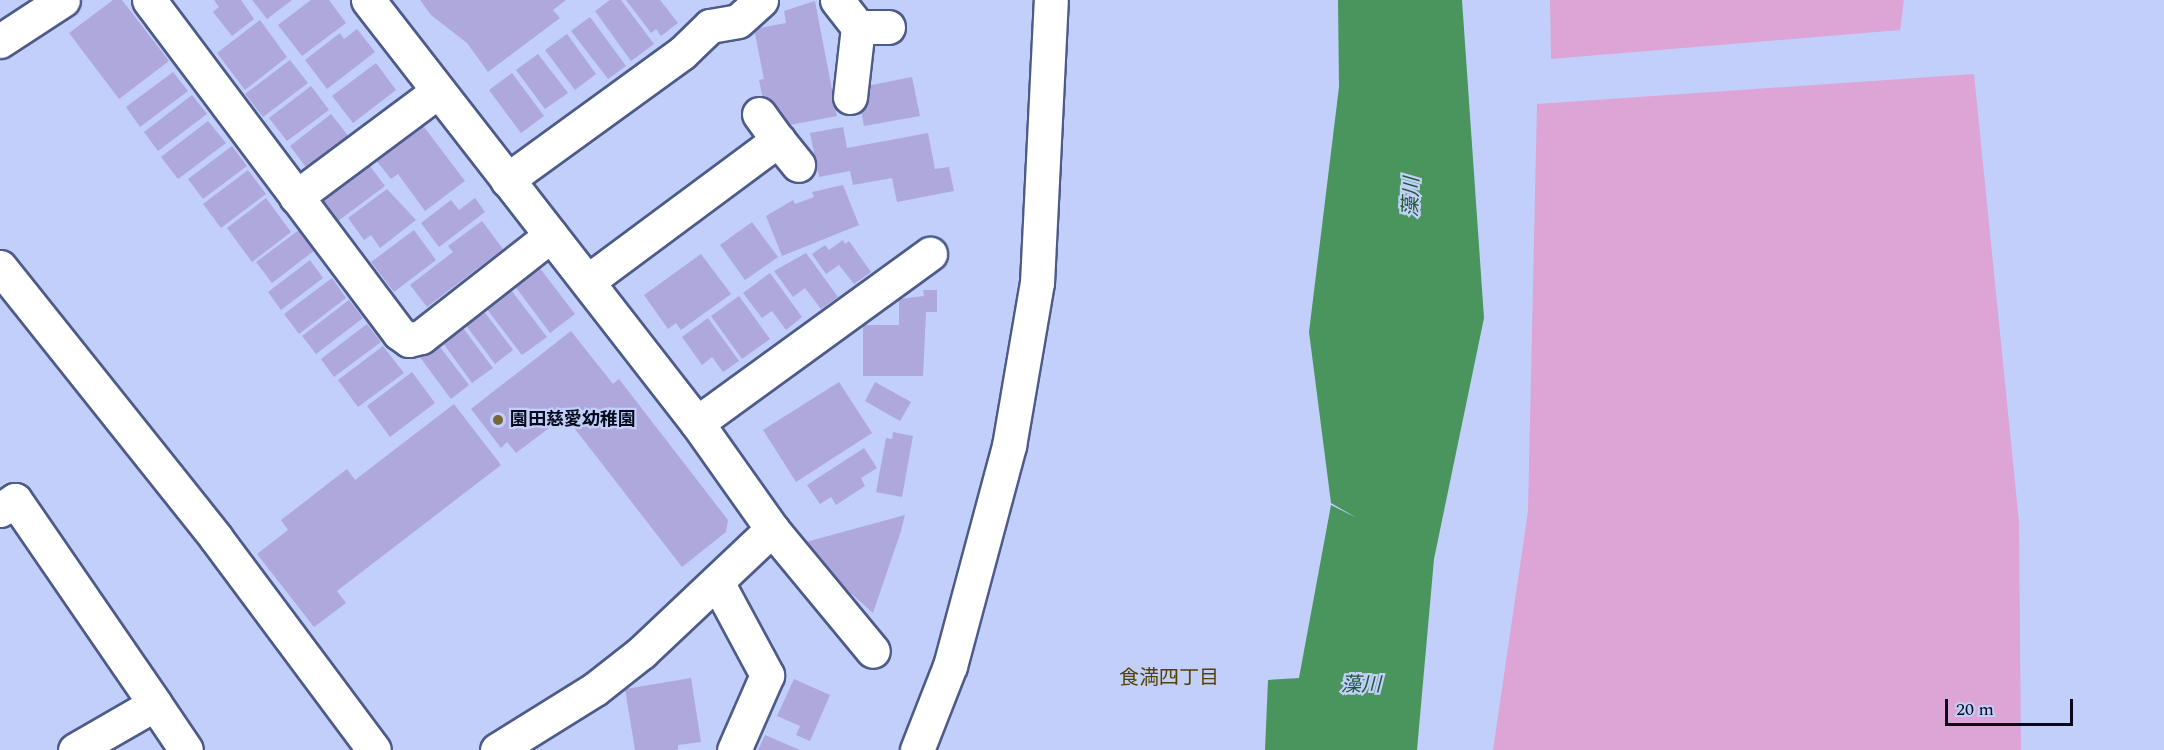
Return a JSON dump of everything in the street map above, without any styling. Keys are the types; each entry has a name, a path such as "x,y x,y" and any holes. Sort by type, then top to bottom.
{"street":[{"path":"0,41 63,0"},
{"path":"148,0 399,333 409,340 421,337 551,236"},
{"path":"368,0 697,423 772,528 873,651"},
{"path":"507,180 682,53 710,26 738,21 761,0"},
{"path":"837,0 873,27 850,97"},
{"path":"917,750 950,666 1009,446 1037,283 1051,0"},
{"path":"296,197 438,92"},
{"path":"759,114 798,165"},
{"path":"588,281 778,140"},
{"path":"697,423 930,254"},
{"path":"2,274 216,538 374,750"},
{"path":"0,510 15,500 186,750"},
{"path":"497,750 595,689 642,652 772,528"},
{"path":"717,582 767,675 734,750"},
{"path":"75,750 154,704"}],"shaded area":[{"path":"1550,0 1904,0 1900,30 1551,59"},
{"path":"1974,74 2019,522 2021,750 1493,750 1528,511 1537,104"}],"water":[{"name":"藻川","path":"1338,0 1462,0 1484,318 1434,559 1417,750 1265,750 1268,680 1299,678 1331,505 1357,518 1331,503 1309,332 1339,87"}],"building":[{"path":"113,0 122,0 169,61 119,99 69,33"},
{"path":"214,0 241,0 254,19 232,36 213,12 219,7"},
{"path":"252,0 292,0 267,19"},
{"path":"311,0 329,0 346,23 302,56 278,25"},
{"path":"420,0 566,0 553,10 560,18 488,72 467,43 431,15"},
{"path":"610,0 621,0 654,44 631,61 595,11"},
{"path":"626,0 660,0 678,23 661,36 656,29 651,33"},
{"path":"815,1 837,116 774,128 764,104 759,80 764,79 754,29 786,23 784,11"},
{"path":"590,17 626,66 608,79 571,31"},
{"path":"260,20 287,57 245,90 217,53"},
{"path":"357,29 375,52 327,89 305,60 340,33 344,39"},
{"path":"567,34 596,74 575,90 545,50"},
{"path":"538,54 568,93 545,109 516,70"},
{"path":"290,60 308,83 263,117 245,94"},
{"path":"376,63 396,90 353,123 332,96"},
{"path":"173,72 188,91 140,127 126,107"},
{"path":"512,73 544,116 521,133 489,90"},
{"path":"912,77 920,116 864,126 857,88"},
{"path":"311,86 329,110 287,141 269,118"},
{"path":"192,95 207,114 158,151 144,132"},
{"path":"331,114 350,138 308,170 290,146"},
{"path":"208,121 226,143 178,179 161,157"},
{"path":"421,123 465,181 425,211 398,174 391,179 375,159"},
{"path":"843,127 847,148 928,133 935,169 949,167 954,191 897,202 892,178 853,185 850,171 819,177 810,133"},
{"path":"232,146 247,166 203,199 188,179"},
{"path":"367,162 385,186 338,221 321,198"},
{"path":"248,170 266,194 221,228 203,204"},
{"path":"843,185 859,225 782,256 766,216 793,200 795,204 814,197 812,192"},
{"path":"387,189 416,220 380,248 371,235 364,240 348,218"},
{"path":"266,198 291,232 252,262 227,228"},
{"path":"475,198 485,212 439,247 421,223 451,200 459,210"},
{"path":"482,221 503,249 427,307 410,285 453,252 448,246"},
{"path":"752,222 778,257 745,280 720,245"},
{"path":"299,230 315,250 272,283 256,262"},
{"path":"414,230 436,260 394,292 371,262"},
{"path":"843,240 845,244 849,241 871,272 854,284 839,265 826,274 812,254 825,245 829,250"},
{"path":"806,253 838,297 821,309 805,288 793,297 774,271"},
{"path":"701,254 731,294 681,330 676,323 668,329 644,295"},
{"path":"310,260 323,278 281,310 268,292"},
{"path":"539,267 575,314 550,333 514,285"},
{"path":"770,273 802,317 786,330 772,311 762,318 743,293"},
{"path":"332,278 346,298 299,334 284,314"},
{"path":"508,286 547,337 522,355 483,304"},
{"path":"923,290 937,290 937,312 926,312 923,376 863,376 863,325 899,325 899,299 924,296"},
{"path":"739,296 770,339 742,359 711,316"},
{"path":"349,300 363,318 316,354 302,336"},
{"path":"480,306 513,350 495,364 462,320"},
{"path":"708,318 739,361 723,372 712,357 702,365 682,337"},
{"path":"367,324 381,342 334,377 321,359"},
{"path":"463,328 493,368 472,383 443,343"},
{"path":"571,331 613,384 619,379 728,520 726,532 682,567 565,416 516,453 507,442 501,448 471,409"},
{"path":"437,343 469,385 451,399 419,356"},
{"path":"383,346 404,373 358,407 338,380"},
{"path":"412,372 435,403 390,437 367,406"},
{"path":"839,382 872,433 796,482 763,430"},
{"path":"875,382 911,402 900,421 865,401"},
{"path":"454,404 501,465 337,591 346,603 314,627 257,554 288,530 281,520 347,469 355,480"},
{"path":"893,432 913,436 902,497 876,492 886,438 892,439"},
{"path":"864,448 877,468 861,478 865,486 836,505 831,497 820,504 807,485"},
{"path":"905,515 873,613 844,587 806,542"},
{"path":"691,678 701,742 678,745 678,750 635,750 625,689"},
{"path":"794,679 830,695 810,741 796,735 800,726 777,716"},
{"path":"765,735 800,750 758,750"}],"place":[{"name":"園田慈愛幼稚園","path":"498,420"}],"district":[{"name":"食満四丁目","path":"1169,678"}]}
